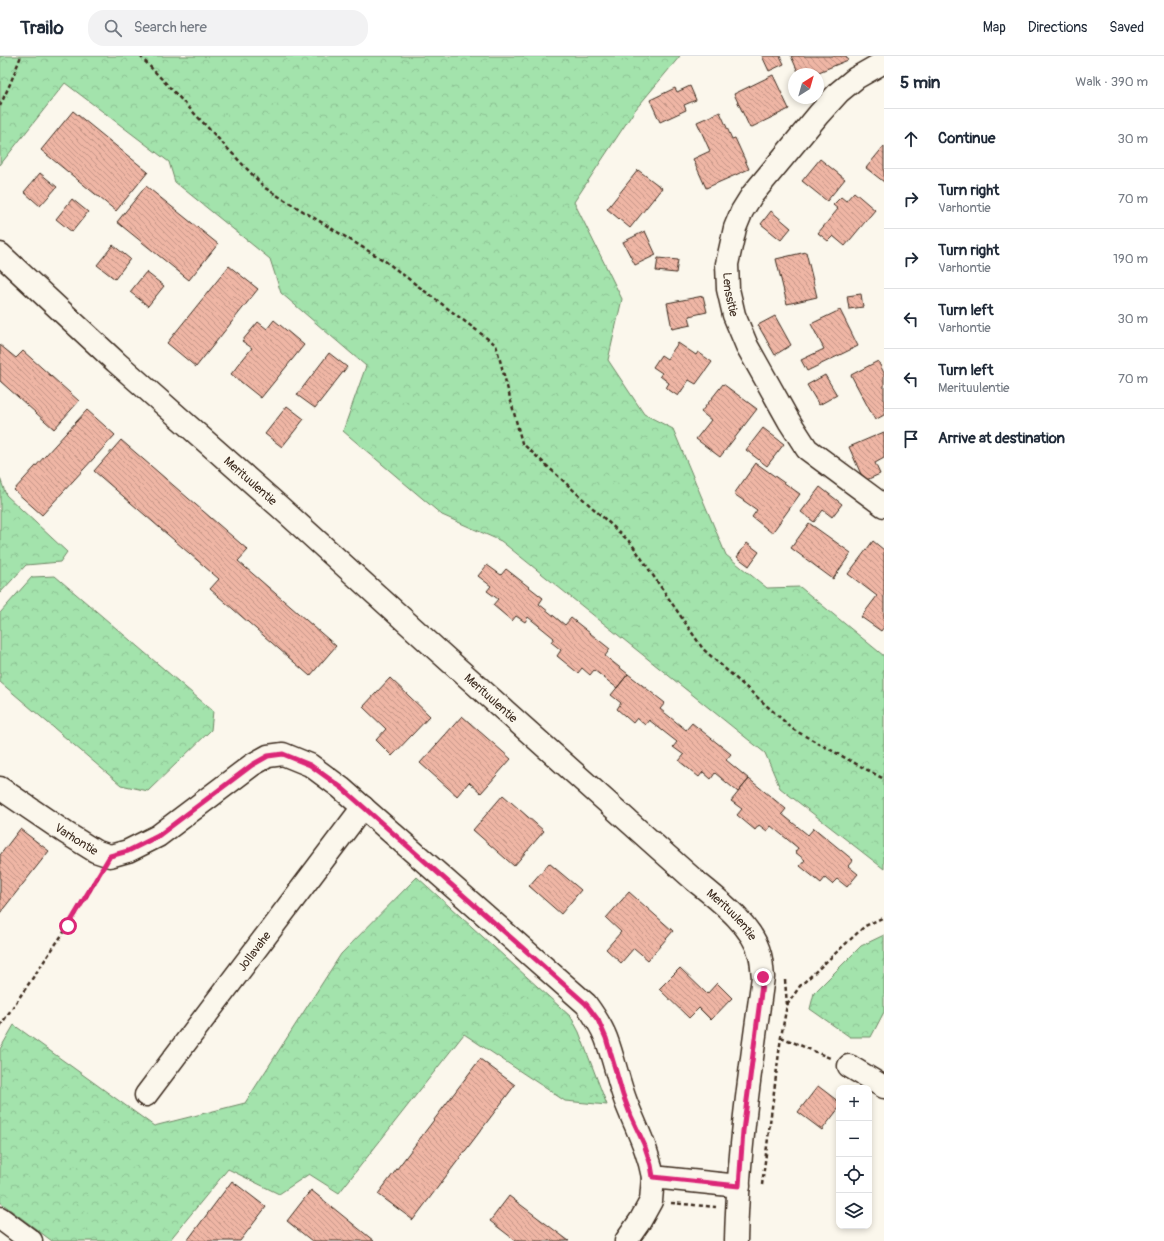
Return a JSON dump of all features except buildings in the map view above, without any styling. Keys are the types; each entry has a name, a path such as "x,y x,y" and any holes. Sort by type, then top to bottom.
{"street":[{"name":"Lenssitie","path":"884,62 856,78 839,92 752,195 742,211 735,228 727,264 728,289 734,315 747,346 789,421 807,449 884,506"},
{"name":"Merituulentie","path":"0,254 116,362 281,508 693,879 723,903 751,932 760,954 763,977 743,1131 736,1241"},
{"name":"Varhontie","path":"0,788 95,851 110,856 128,851 158,836 252,765 268,756 283,754 310,765 342,788 586,1004 598,1020 606,1038 626,1102 644,1144 651,1165 653,1177 651,1201"},
{"name":"Jollavahe","path":"146,1095 363,807"},
{"path":"849,1066 884,1087"},
{"path":"653,1177 739,1186"},
{"path":"626,1241 640,1221 651,1201"},
{"path":"0,1218 31,1241"}],"path":[{"path":"0,106 21,56"},
{"path":"140,56 265,188 385,261 496,345 522,443 631,543 703,649 794,730 884,779"},
{"path":"0,1026 68,926 110,856"},
{"path":"787,1005 800,986 865,926 884,917"},
{"path":"781,1037 849,1066"},
{"path":"651,1201 737,1209"}],"green space":[{"path":"0,56 680,56 635,110 574,202 622,299 608,360 644,414 673,429 726,555 767,588 800,587 884,656 884,869 780,788 765,753 501,541 442,515 343,431 366,366 281,293 270,259 175,182 169,162 65,83 0,165"},
{"path":"0,478 6,495 67,552 60,562 26,565 0,593"},
{"path":"55,576 213,711 211,730 148,791 121,785 0,682 0,613 32,577"},
{"path":"417,877 571,1017 579,1032 607,1105 565,1101 464,1034 339,1193 309,1174 279,1194 228,1169 169,1241 52,1241 0,1202 0,1049 14,1025 154,1126 245,1103 341,954"},
{"path":"884,935 884,1012 871,1037 850,1037 810,1009 814,993 861,946"}],"route":[{"path":"68,926 110,856 128,851 158,836 198,804 252,765 268,756 283,754 310,765 342,788 586,1004 598,1020 606,1038 623,1095 644,1144 651,1165 653,1177 739,1186 743,1131 763,977"}]}
